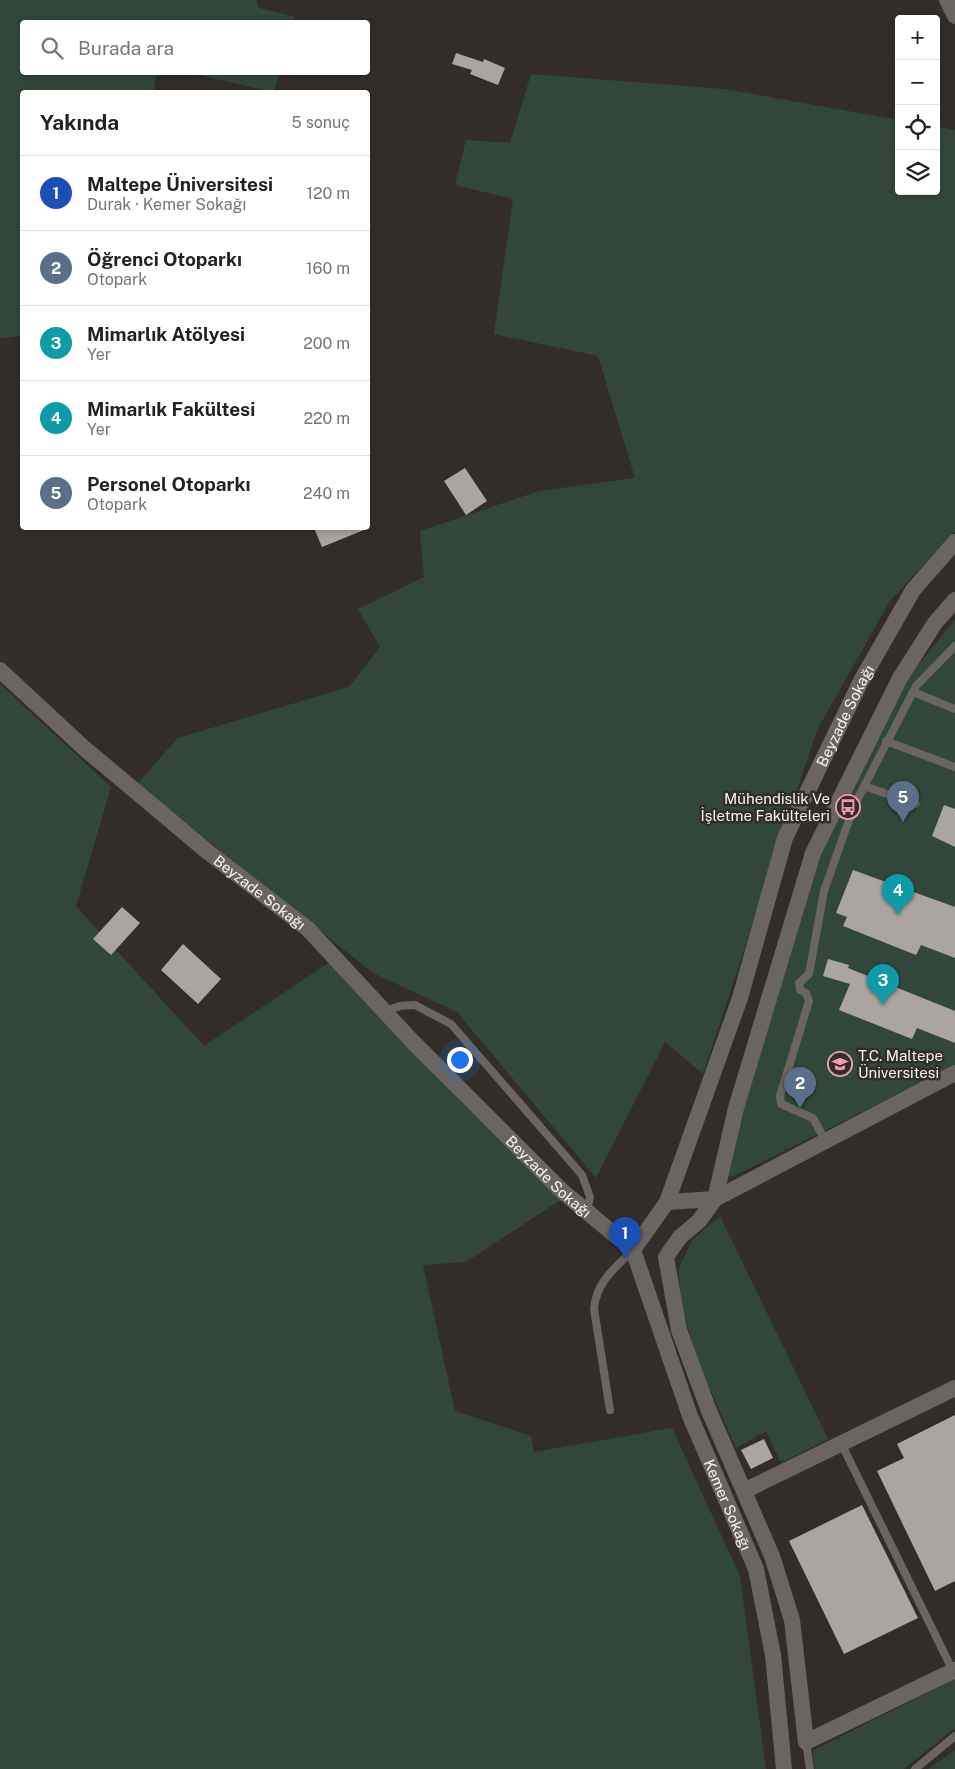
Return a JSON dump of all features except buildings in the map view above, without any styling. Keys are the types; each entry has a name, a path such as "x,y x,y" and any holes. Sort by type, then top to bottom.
{"street":[{"path":"947,0 955,16"},
{"name":"Beyzade Sokağı","path":"0,670 84,748 208,852 308,929 385,1011 562,1191 633,1250 667,1202 740,998 785,838 862,681 913,590 955,542"},
{"path":"954,1670 806,1742 792,1620 772,1556 709,1411 679,1330 666,1257 680,1237 699,1221 715,1199 736,1108 813,853 900,678 935,622 955,600"},
{"path":"667,1202 715,1199 955,1073"},
{"name":"Kemer Sokağı","path":"633,1250 690,1416 756,1569 773,1655 784,1769"},
{"path":"744,1491 955,1388"}],"lane":[{"path":"826,1142 813,1118 781,1104 780,1096 809,1001 806,993 800,990 799,984 808,974 824,891 854,806 912,692 955,646"},
{"path":"912,692 955,709"},
{"path":"886,741 955,767"},
{"path":"864,786 916,804"},
{"path":"385,1011 400,1006 414,1005 451,1024 582,1175 590,1198 587,1211"},
{"path":"610,1410 594,1309 595,1300 605,1278 633,1250"},
{"path":"841,1443 954,1670"},
{"path":"915,1769 955,1736"},
{"path":"806,1742 810,1769"}],"green space":[{"path":"0,0 256,0 259,8 295,17 294,20 20,20 20,75 157,75 153,90 20,90 20,336 0,338"},
{"path":"531,74 724,89 895,119 895,195 940,195 940,127 955,130 955,531 890,601 817,730 703,1074 665,1042 596,1178 457,1012 373,973 137,784 178,738 349,687 380,647 358,609 424,577 420,531 539,491 635,478 598,356 494,334 513,199 455,185 466,140 510,143"},
{"path":"199,75 279,75 274,90 264,90"},
{"path":"955,619 955,1065 732,1177 726,1174 729,1156 826,835 912,673"},
{"path":"0,684 111,787 76,906 204,1046 333,960 462,1103 565,1197 466,1262 423,1265 455,1411 531,1436 534,1452 672,1428 740,1576 766,1769 0,1769"},
{"path":"720,1216 828,1439 781,1463 766,1431 736,1448 698,1362 682,1307 678,1270 692,1240"},
{"path":"955,1679 955,1728 904,1769 815,1769 812,1751"},
{"path":"955,1750 955,1769 928,1769"}],"place":[{"name":"Mühendislik Ve İşletme Fakülteleri","path":"848,807"},
{"name":"Personel Otoparkı","path":"903,822"},
{"name":"Mimarlık Fakültesi","path":"898,915"},
{"name":"Mimarlık Atölyesi","path":"883,1005"},
{"name":"T.C. Maltepe Üniversitesi","path":"840,1064"},
{"name":"Öğrenci Otoparkı","path":"800,1108"},
{"name":"Maltepe Üniversitesi","path":"625,1258"}]}
